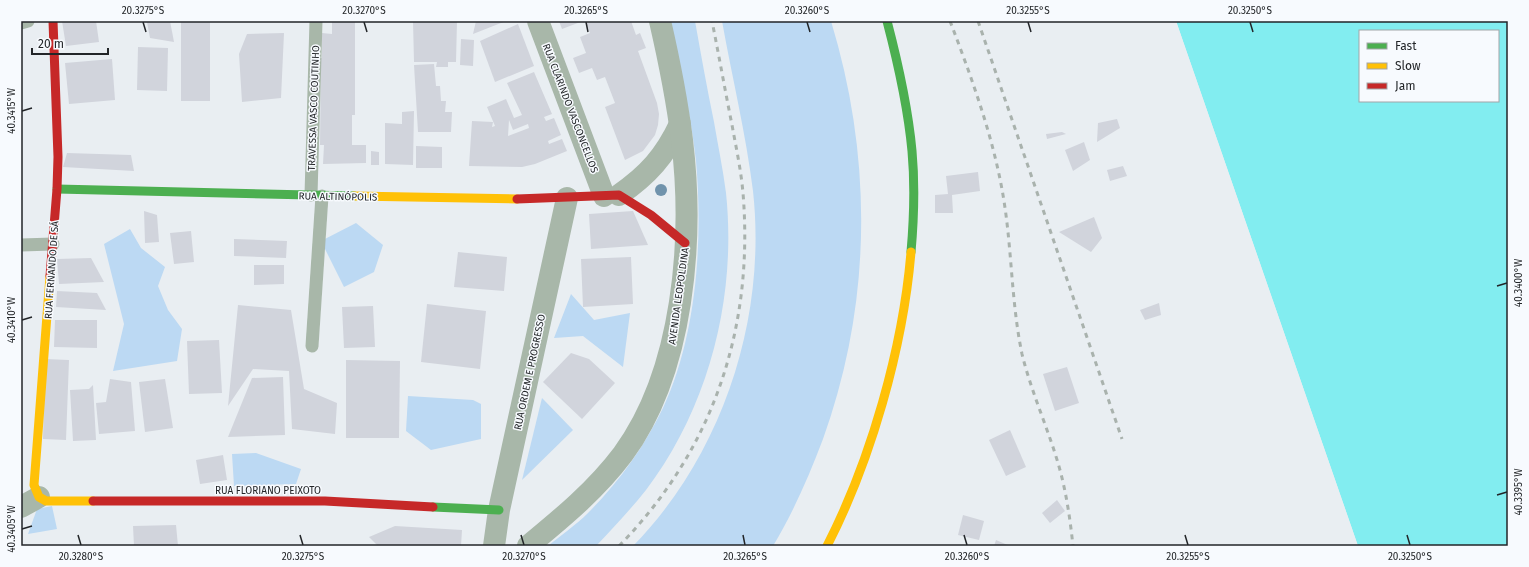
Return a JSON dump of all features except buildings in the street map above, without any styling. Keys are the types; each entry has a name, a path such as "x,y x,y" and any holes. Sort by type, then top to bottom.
{"street":[{"name":"RUA FERNANDO DE SÁ","path":"30,502 34,485 57,189 58,157 53,21"},
{"name":"RUA CLARINDO VASCONCELLOS","path":"538,21 612,195"},
{"name":"AVENIDA LEOPOLDINA","path":"528,546 578,504 602,480 624,453 639,429 654,397 670,351 684,259 686,218 685,178 680,124 670,66 660,21"},
{"path":"827,546 850,495 868,449 883,398 900,323 911,247 914,200 912,152 906,106 887,21"},
{"path":"612,195 637,183 652,169 672,141 680,124"},
{"name":"RUA ALTINÓPOLIS","path":"57,189 483,199 567,198 612,195"},
{"path":"612,195 652,215 685,243"},
{"name":"RUA ORDEM E PROGRESSO","path":"494,546 499,510 567,198"},
{"name":"RUA FLORIANO PEIXOTO","path":"30,502 325,501 499,510"}],"lane":[{"path":"21,23 28,21"},
{"name":"TRAVESSA VASCO COUTINHO","path":"312,346 316,196 316,21"},
{"path":"21,245 53,244"}],"shaded area":[{"path":"670,21 695,21 726,193 728,232 727,272 722,311 714,349 702,387 687,423 668,458 646,490 596,546 548,546 588,513 630,464 648,436 663,408 674,380 683,350 695,287 699,223 698,191 696,161 691,126"},
{"path":"722,21 831,21 845,73 854,125 860,178 861,231 858,283 851,336 839,388 823,439 800,494 773,546 633,546 665,510 692,470 714,427 732,382 745,335 753,287 756,239 753,191 743,127"},
{"path":"356,223 383,245 374,272 344,287 321,241"},
{"path":"130,229 141,248 165,267 158,286 168,310 182,329 177,361 113,371 124,324 104,244"},
{"path":"571,294 594,320 630,313 623,367 583,336 554,338"},
{"path":"408,396 473,400 481,404 481,439 431,450 406,431"},
{"path":"542,398 573,430 522,480"},
{"path":"256,453 301,469 296,484 234,486 232,454"},
{"path":"52,506 57,529 28,534 37,509"}],"water":[{"path":"1176,21 1508,21 1508,546 1358,546"}],"pier":[{"path":"1174,21 1176,21 1358,546 1356,546"}],"railway":[{"path":"619,546 652,508 680,469 703,427 721,383 734,338 742,291 745,243 743,193 712,21"},
{"path":"950,21 981,106 999,173 1006,215 1018,334 1030,381 1061,473 1071,525 1073,546"},
{"path":"978,21 1122,439"}],"traffic: fast":[{"path":"887,21 902,85 912,151 914,201 911,252"},
{"path":"57,189 354,196"},
{"path":"433,507 499,510"}],"traffic: slow":[{"path":"354,196 517,199"},
{"path":"827,546 858,477 871,440 893,365 907,289 911,252"},
{"path":"50,276 34,485 39,497 46,501 93,501"}],"traffic: jam":[{"path":"50,276 58,157 53,21"},
{"path":"517,199 619,195 651,215 685,243"},
{"path":"93,501 325,501 433,507"}]}
